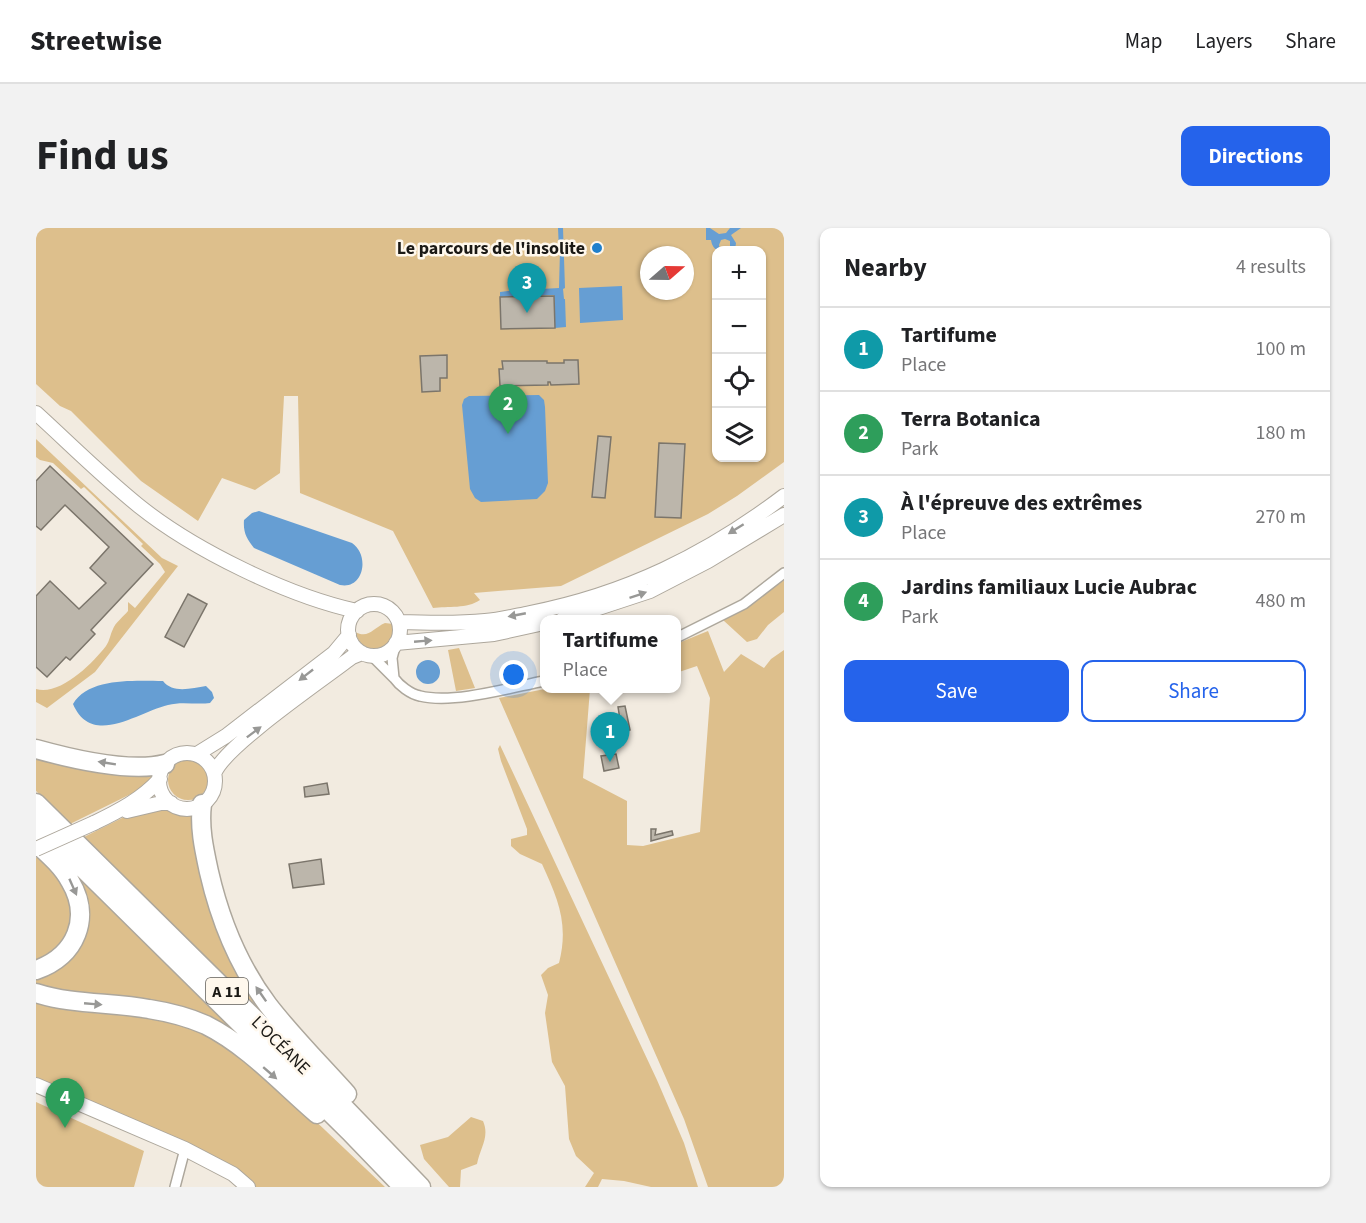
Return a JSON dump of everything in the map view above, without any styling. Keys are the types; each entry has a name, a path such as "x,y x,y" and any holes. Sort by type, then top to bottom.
{"highway":[{"path":"36,749 163,772"},
{"name":"L’OCÉANE","path":"36,803 330,1093 413,1185"},
{"path":"202,804 201,830 211,881 222,918 244,969 282,1023 407,1160 413,1185"},
{"name":"L’OCÉANE","path":"36,822 350,1131 413,1185"},
{"path":"36,843 69,879 80,911 78,930 70,946 52,963 36,970"},
{"path":"36,993 72,1002 158,1011 192,1019 213,1029 232,1041 290,1091 393,1187"}],"main road":[{"path":"36,413 139,506 175,531 223,559 353,615"},
{"path":"36,424 108,489 177,542 250,581 353,615"},
{"path":"399,622 487,621 555,608 615,591 658,574 705,549 784,496"},
{"path":"577,615 650,591 708,561 784,514"},
{"path":"36,849 113,814 144,794 174,756 196,754 226,736 339,648 349,635 353,615 367,605 381,605 392,611 399,622 400,633 396,643 386,653 352,657 237,745 218,765 214,774"},
{"path":"396,643 494,634 540,624"},
{"path":"349,635 354,647 367,655"},
{"path":"113,814 151,805 171,803 186,808 202,804 212,793 215,782 214,774 206,760 196,754"},
{"path":"163,772 162,792 171,803"},
{"path":"36,1084 185,1149 232,1174 248,1187"}],"street":[{"path":"681,636 744,604 784,573"},
{"path":"394,678 392,658 396,643"},
{"path":"367,655 398,683 417,696 437,698 467,695 540,682"},
{"path":"175,1187 185,1149"}],"shaded area":[{"path":"36,228 784,228 784,462 708,514 561,586 474,593 480,600 475,603 433,608 393,531 300,493 298,396 284,396 280,473 255,490 222,478 198,521 141,481 71,411 60,406 36,384"},
{"path":"36,439 162,558 178,566 95,672 47,708 36,702 36,689 55,688 75,677 93,661 106,646 114,627 128,611 128,602 135,608 165,572 141,546 143,544 84,487 81,489 53,463 36,457"},
{"path":"784,580 784,612 768,625 757,639 747,642 723,620 754,601"},
{"path":"385,623 393,624 391,641 386,646 373,650 359,641 355,632 367,634"},
{"path":"708,631 724,672 741,654 764,668 771,659 784,650 784,1187 708,1187 684,1119 499,698 540,690 540,693 590,693 583,778 627,801 627,845 643,846 700,832 710,698 697,666 681,671 681,642"},
{"path":"459,648 475,688 456,691 448,650"},
{"path":"500,745 657,1080 684,1143 698,1187 651,1187 602,1179 598,1187 585,1187 594,1173 576,1156 569,1139 565,1086 552,1062 545,1013 548,995 541,975 548,968 559,963 563,936 560,912 542,864 520,854 511,846 511,839 527,835 527,829 501,761 498,749"},
{"path":"36,754 152,776 141,789 70,824 36,791"},
{"path":"188,760 196,761 202,766 207,772 207,788 202,794 196,799 188,800 180,799 174,794 169,788 168,780 169,772 174,766 180,761"},
{"path":"162,807 184,816 196,814 258,997 251,1004 84,837 124,817"},
{"path":"41,856 53,869 72,899 72,928 55,953 36,962 36,858"},
{"path":"76,874 278,1073 219,1028 36,989 36,973 72,950"},
{"path":"36,1002 81,1012 159,1018 217,1040 239,1055 306,1112 385,1187 256,1187 243,1175 215,1158 36,1077"},
{"path":"36,1102 144,1151 134,1187 36,1187"},
{"path":"471,1117 483,1121 485,1127 485,1137 477,1164 461,1170 460,1187 449,1187 424,1159 420,1145 448,1137"}],"water":[{"path":"558,228 563,228 565,288 563,289 566,327 555,328 554,295 500,297 500,292 516,290 515,267 523,267 523,290 559,288"},
{"path":"706,228 719,234 726,233 730,228 741,228 731,235 736,246 730,246 730,241 725,239 721,240 719,246 713,246 711,240 706,240"},
{"path":"622,286 623,320 580,323 579,288"},
{"path":"539,395 544,400 545,407 548,483 545,491 537,499 481,502 475,498 470,489 462,405 464,399 469,396"},
{"path":"259,511 352,543 361,555 362,570 359,577 348,585 340,585 254,548 246,536 244,520 252,513"},
{"path":"428,660 437,663 440,672 437,681 428,684 419,681 416,672 419,663"},
{"path":"127,681 163,681 177,689 206,686 214,698 210,703 168,705 116,724 103,725 92,724 81,717 73,704 80,695 101,685"}],"building":[{"path":"554,296 555,328 501,329 500,297"},
{"path":"447,355 447,378 440,378 440,391 422,392 420,356"},
{"path":"564,360 578,360 579,384 551,385 548,382 548,385 500,386 499,369 503,369 502,361 564,363"},
{"path":"598,436 611,437 605,498 592,497"},
{"path":"659,443 685,444 681,518 655,517"},
{"path":"50,466 153,564 91,630 95,634 70,660 66,657 47,677 36,667 36,596 50,581 79,609 106,583 90,568 109,547 65,505 41,530 36,526 36,481"},
{"path":"188,594 207,604 184,647 165,637"},
{"path":"625,706 630,730 622,732 618,707"},
{"path":"616,754 619,768 604,771 601,756"},
{"path":"327,783 329,794 305,797 304,787"},
{"path":"651,829 656,829 655,835 672,831 673,835 651,841"},
{"path":"321,859 324,884 293,888 289,864"}],"place":[{"name":"Le parcours de l'insolite","path":"597,248"},
{"name":"À l'épreuve des extrêmes","path":"527,313"},
{"name":"Terra Botanica","path":"508,434"},
{"name":"Tartifume","path":"610,762"},
{"name":"Jardins familiaux Lucie Aubrac","path":"65,1128"}]}
